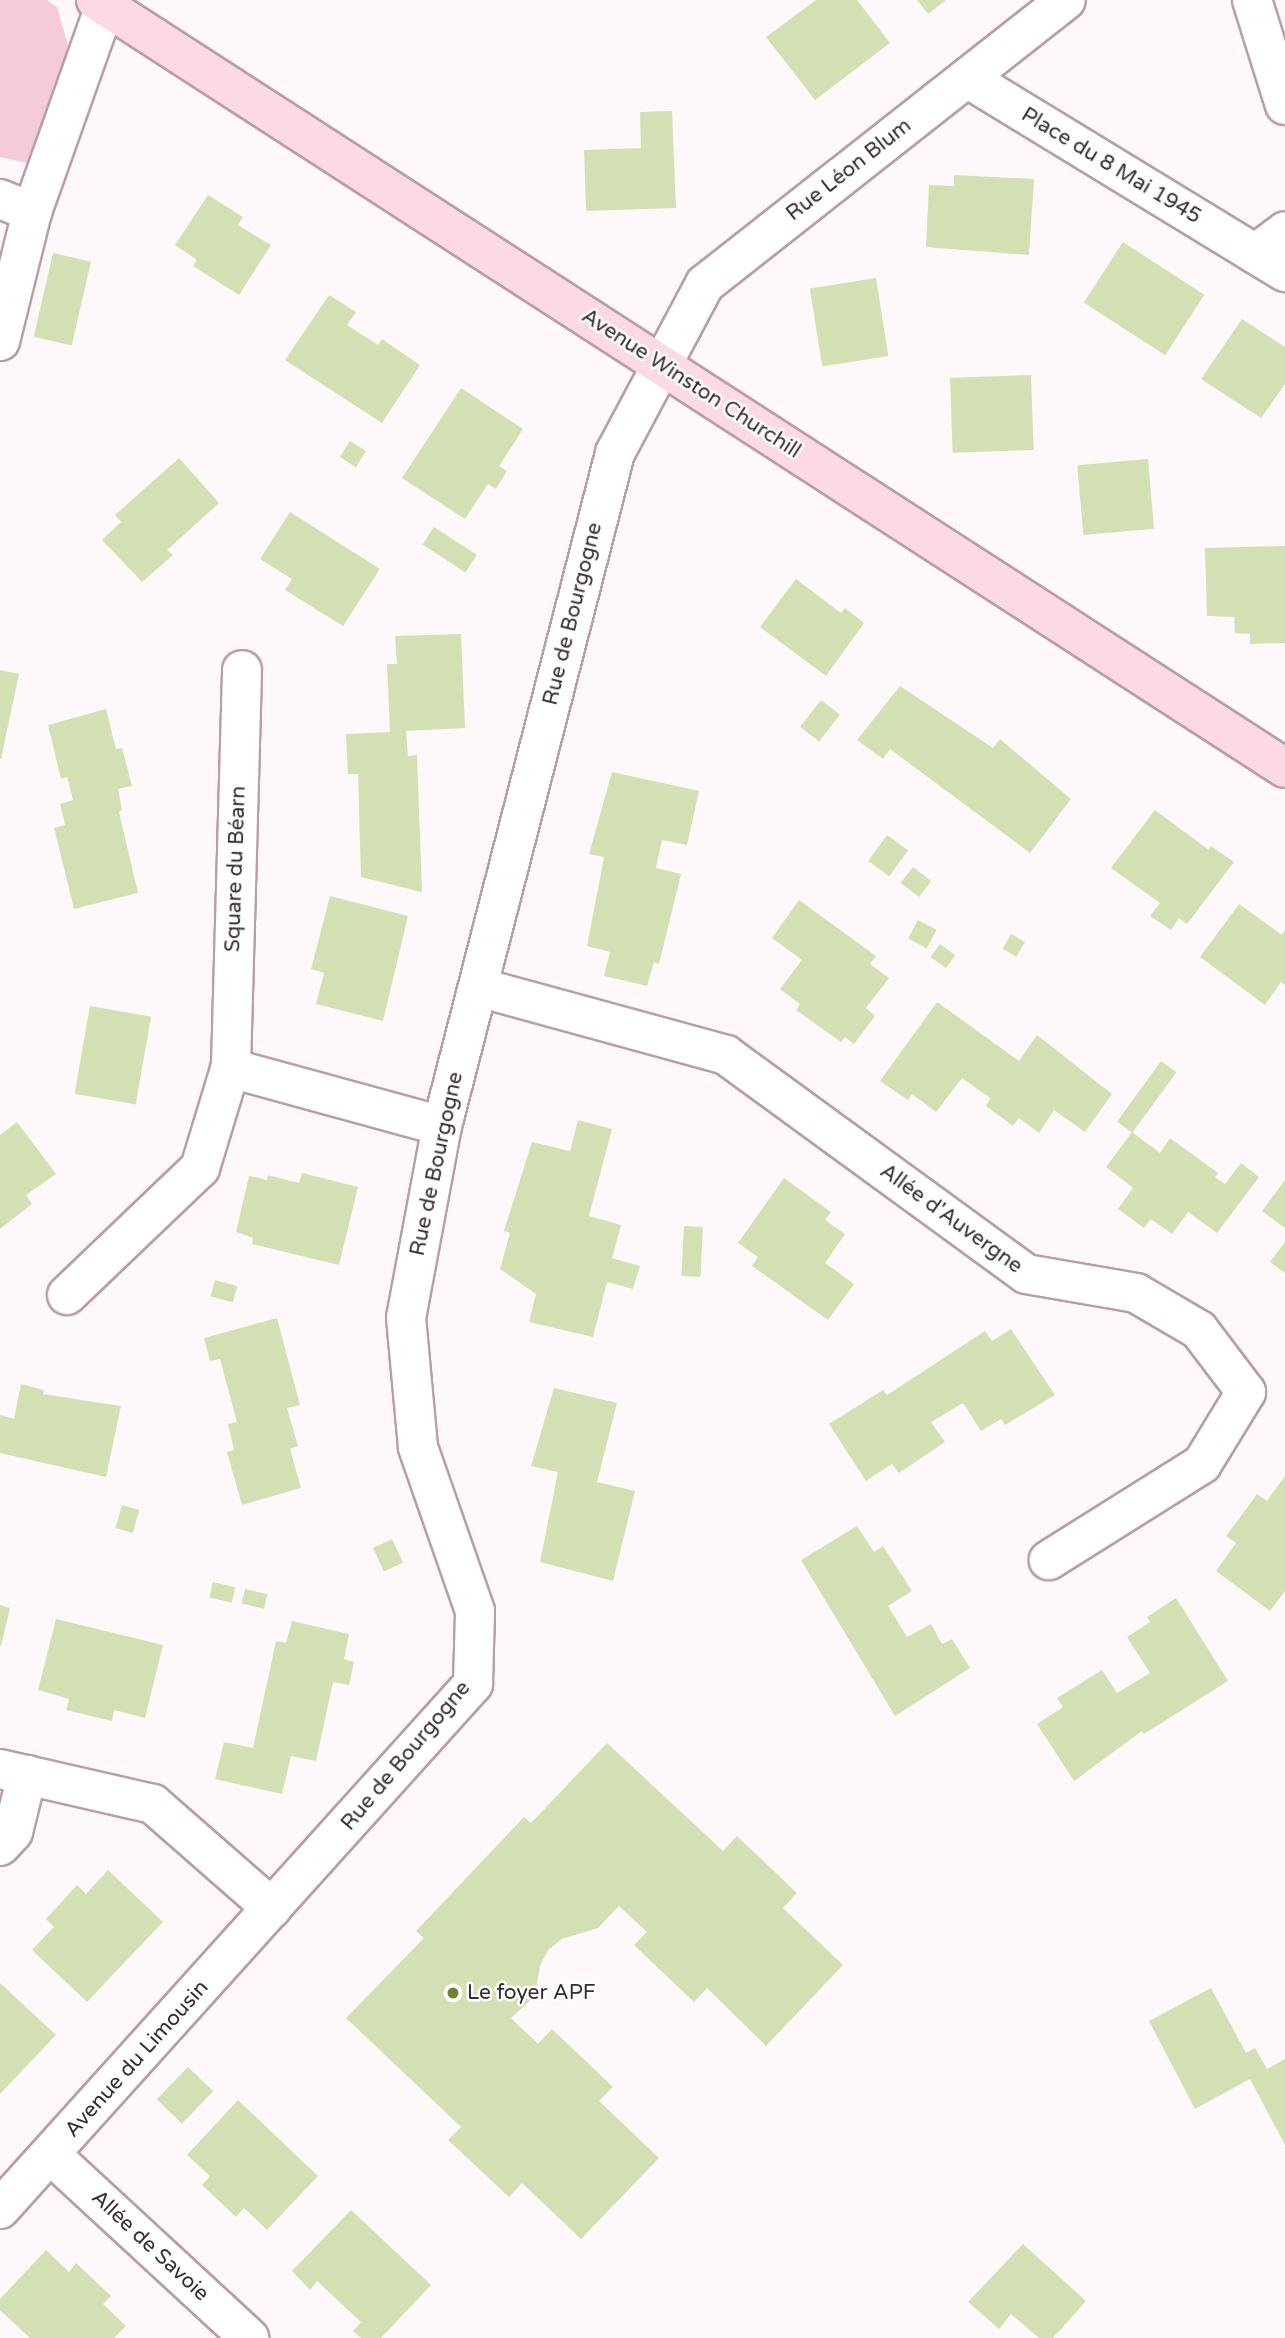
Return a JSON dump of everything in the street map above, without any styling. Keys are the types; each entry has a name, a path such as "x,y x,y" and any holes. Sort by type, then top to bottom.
{"main road":[{"name":"Avenue Winston Churchill","path":"101,3 1285,768"}],"street":[{"name":"Rue Léon Blum","path":"662,365 705,284 1066,0"},
{"path":"1252,0 1285,105"},
{"path":"0,341 16,206 101,3"},
{"name":"Place du 8 Mai 1945","path":"967,78 1270,263 1285,231"},
{"name":"Rue de Bourgogne","path":"272,1908 472,1684 475,1611 418,1447 406,1318 442,1126 615,453 662,365"},
{"name":"Square du Béarn","path":"67,1295 200,1168 230,1068 242,670"},
{"name":"Allée d'Auvergne","path":"478,987 726,1055 1027,1274 1136,1293 1199,1330 1246,1392 1202,1464 1049,1560"},
{"path":"230,1068 442,1126"},
{"path":"0,1846 13,1832 13,1772 153,1804 272,1908"},
{"name":"Avenue du Limousin","path":"0,2209 272,1908"},
{"name":"Allée de Savoie","path":"51,2155 249,2338"}],"shaded area":[{"path":"0,0 47,0 57,7 69,49 43,150 31,164 0,157"}],"building":[{"path":"816,0 857,0 890,43 815,100 766,37"},
{"path":"917,0 946,0 928,14"},
{"path":"672,111 676,208 586,211 584,150 641,148 640,112"},
{"path":"954,175 1034,179 1029,255 926,247 929,185 954,186"},
{"path":"208,195 243,217 238,225 271,245 239,295 193,266 197,260 175,245"},
{"path":"1123,242 1204,295 1165,355 1084,302"},
{"path":"53,253 91,262 72,346 34,337"},
{"path":"876,278 888,356 822,367 810,288"},
{"path":"329,295 356,312 347,325 378,345 382,339 420,365 382,423 285,360"},
{"path":"1242,319 1285,347 1285,384 1261,418 1201,379"},
{"path":"1031,375 1034,450 953,453 950,378"},
{"path":"461,388 523,429 499,466 507,471 496,489 488,484 465,519 402,478"},
{"path":"350,441 366,451 356,467 340,457"},
{"path":"179,458 219,503 167,550 173,555 142,582 102,540 121,522 115,515"},
{"path":"1148,459 1154,529 1083,535 1077,465"},
{"path":"290,512 380,569 343,626 285,590 292,579 260,559"},
{"path":"434,527 477,555 465,572 423,545"},
{"path":"1285,546 1285,643 1250,644 1250,634 1235,633 1234,617 1207,616 1205,548"},
{"path":"796,579 841,613 845,608 864,623 826,676 760,627"},
{"path":"461,634 465,728 406,731 408,756 417,755 422,892 361,877 358,774 348,774 346,734 390,732 387,664 397,664 395,636"},
{"path":"0,670 19,674 1,759 0,759"},
{"path":"900,686 993,748 1000,739 1071,799 1030,853 890,749 883,759 857,740"},
{"path":"821,700 840,715 819,742 800,727"},
{"path":"106,709 116,749 122,748 132,786 118,789 122,810 119,812 138,893 74,909 54,828 65,825 60,804 73,800 67,777 61,779 48,725"},
{"path":"612,772 699,791 687,845 662,840 656,868 681,874 659,964 654,962 647,986 604,976 610,952 587,946 604,857 589,854"},
{"path":"1155,810 1209,850 1211,846 1234,862 1187,924 1179,918 1171,930 1150,916 1160,903 1111,868"},
{"path":"887,835 908,850 889,876 868,861"},
{"path":"913,867 931,881 919,897 901,883"},
{"path":"330,896 408,916 383,1021 316,1004 324,973 311,969"},
{"path":"799,900 876,956 870,964 889,978 866,1008 875,1016 854,1044 845,1037 841,1042 796,1010 800,1004 780,989 802,960 772,938"},
{"path":"1239,904 1282,935 1285,930 1285,985 1281,982 1265,1005 1200,957"},
{"path":"918,920 937,930 927,948 908,939"},
{"path":"1011,934 1025,942 1016,957 1002,949"},
{"path":"940,944 955,955 946,968 931,957"},
{"path":"937,1002 1019,1061 1037,1035 1112,1094 1085,1132 1054,1110 1039,1133 1019,1118 1013,1126 986,1106 990,1098 962,1078 936,1112 912,1094 908,1100 880,1081"},
{"path":"90,1006 151,1017 136,1104 75,1094"},
{"path":"1161,1061 1176,1072 1132,1133 1117,1122"},
{"path":"578,1120 612,1129 589,1216 621,1225 612,1258 640,1266 633,1289 607,1282 593,1337 529,1322 536,1294 500,1269 510,1233 504,1231 532,1142 570,1151"},
{"path":"17,1122 56,1174 26,1195 32,1204 0,1229 0,1135"},
{"path":"1132,1132 1160,1153 1170,1138 1218,1173 1215,1177 1225,1184 1241,1163 1259,1177 1217,1233 1188,1212 1172,1234 1151,1219 1144,1228 1118,1209 1133,1188 1106,1167"},
{"path":"302,1173 358,1187 339,1265 252,1244 253,1238 236,1232 249,1176 267,1180 268,1175 299,1183"},
{"path":"784,1178 831,1212 825,1220 845,1234 825,1263 854,1284 828,1320 752,1266 758,1257 738,1243"},
{"path":"1285,1180 1285,1228 1262,1211"},
{"path":"684,1226 703,1227 700,1277 681,1276"},
{"path":"1285,1242 1285,1273 1270,1262"},
{"path":"215,1280 237,1286 233,1302 211,1296"},
{"path":"277,1318 300,1405 287,1408 298,1446 290,1449 301,1488 242,1505 227,1452 234,1450 228,1424 237,1422 220,1359 210,1361 204,1338"},
{"path":"1011,1329 1055,1395 1005,1425 1001,1419 981,1431 963,1403 931,1422 945,1442 899,1473 892,1464 866,1481 829,1424 883,1390 887,1395 985,1331 992,1341"},
{"path":"21,1384 44,1390 43,1394 121,1406 106,1477 0,1453 0,1415 14,1419"},
{"path":"554,1388 617,1403 597,1482 635,1491 613,1581 540,1562 558,1472 531,1466"},
{"path":"1285,1476 1285,1591 1270,1611 1216,1571 1236,1543 1226,1536 1257,1494 1267,1501"},
{"path":"122,1505 139,1510 133,1533 115,1528"},
{"path":"857,1526 874,1552 883,1546 912,1591 888,1606 907,1637 931,1624 942,1644 952,1639 970,1668 895,1716 801,1560"},
{"path":"392,1539 403,1563 384,1571 373,1548"},
{"path":"213,1582 235,1587 232,1603 209,1598"},
{"path":"245,1589 267,1594 264,1609 242,1604"},
{"path":"1176,1598 1228,1681 1144,1734 1142,1731 1074,1781 1037,1724 1063,1707 1057,1698 1102,1670 1117,1693 1150,1673 1127,1637 1150,1622 1147,1617"},
{"path":"0,1605 10,1608 1,1646 0,1645"},
{"path":"56,1619 163,1645 145,1718 114,1710 112,1721 66,1710 69,1699 38,1690"},
{"path":"292,1621 349,1634 344,1659 354,1662 349,1685 333,1682 316,1761 291,1756 282,1794 215,1779 224,1742 253,1748 276,1641 286,1643"},
{"name":"Le foyer APF","path":"607,1743 723,1851 737,1836 797,1893 783,1908 843,1965 766,2046 707,1988 694,2002 634,1945 647,1932 619,1906 598,1928 562,1939 548,1950 540,1966 535,1996 511,2018 538,2044 552,2029 613,2087 599,2101 659,2158 581,2239 522,2183 509,2197 448,2140 461,2127 346,2018 424,1938 416,1931 524,1817 531,1823"},
{"path":"108,1870 163,1922 87,2002 32,1950 54,1927 46,1919 77,1885 86,1894"},
{"path":"0,1983 56,2035 0,2094"},
{"path":"1211,1988 1246,2053 1255,2048 1267,2069 1285,2059 1285,2145 1250,2079 1195,2109 1149,2021"},
{"path":"188,2067 213,2091 182,2124 157,2099"},
{"path":"238,2100 318,2176 267,2230 244,2208 236,2217 202,2185 210,2176 187,2155"},
{"path":"351,2210 431,2285 381,2338 361,2338 353,2331 361,2322 317,2281 310,2290 292,2271"},
{"path":"1023,2244 1086,2301 1053,2338 1039,2338 1011,2314 999,2329 968,2302"},
{"path":"46,2250 69,2272 76,2263 111,2296 103,2304 126,2326 114,2338 30,2338 0,2310 0,2299"}],"place":[{"name":"Le foyer APF","path":"453,1993"}]}
